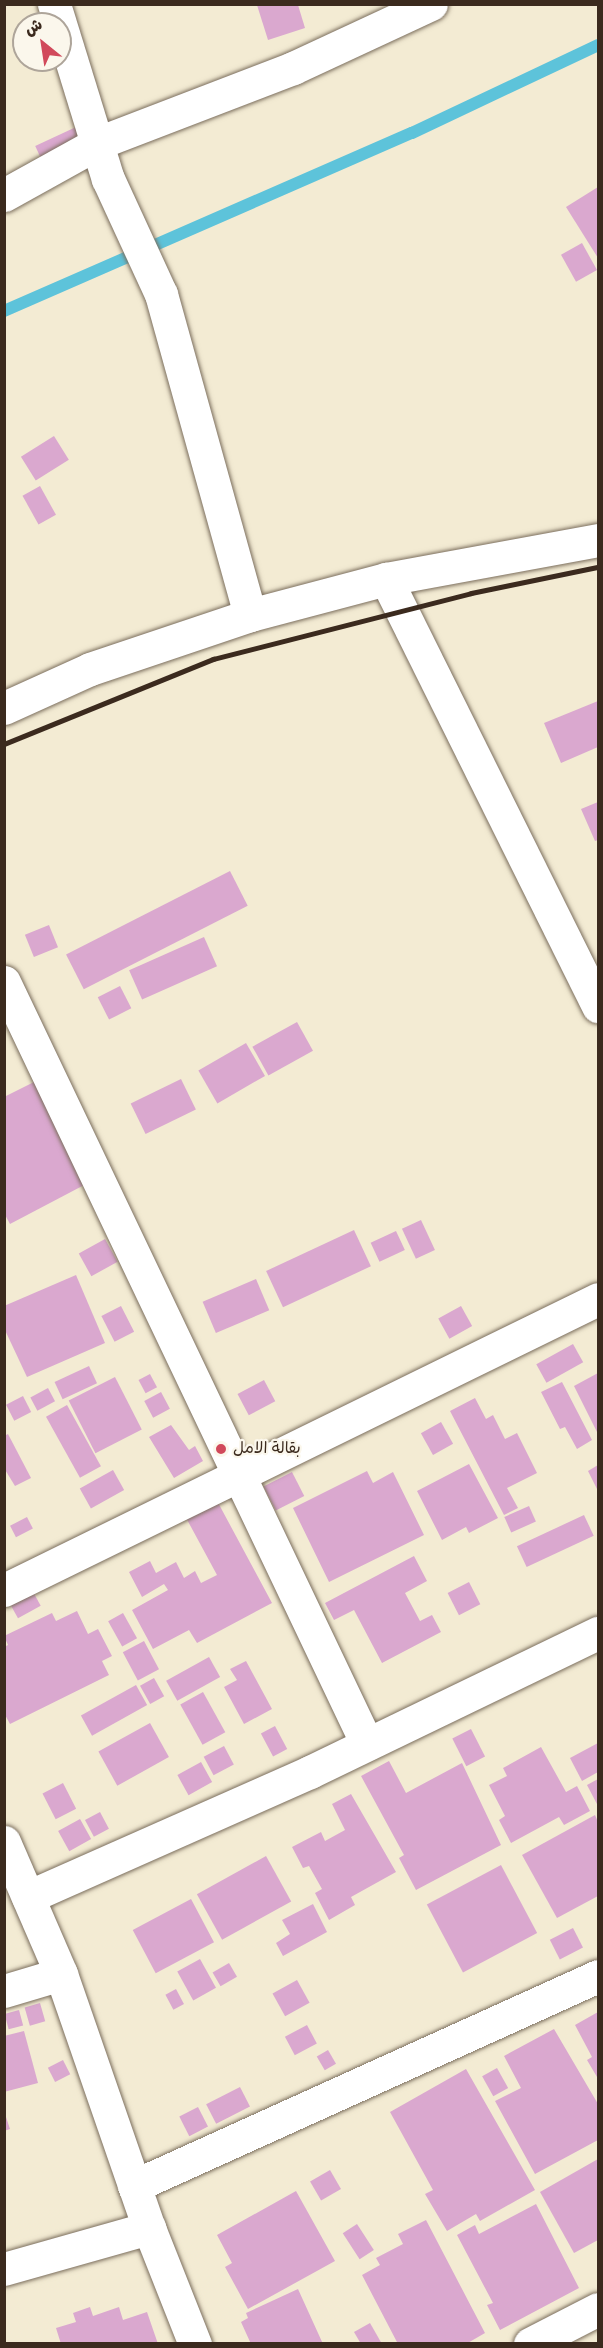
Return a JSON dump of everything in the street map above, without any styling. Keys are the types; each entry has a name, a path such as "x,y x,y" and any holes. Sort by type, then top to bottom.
{"street":[{"path":"54,4 108,179 161,294 250,615"},
{"path":"4,195 98,143 293,68 431,4"},
{"path":"4,708 90,669 250,615 386,579 598,540"},
{"path":"386,579 598,1006"},
{"path":"4,982 241,1474 367,1744"},
{"path":"4,1590 598,1299"},
{"path":"28,1897 367,1744 598,1633"},
{"path":"4,1842 61,1974 149,2228 195,2343"},
{"path":"4,1991 61,1974"},
{"path":"134,2186 598,1976"},
{"path":"4,2269 149,2228"},
{"path":"530,2343 598,2309"}],"building":[{"path":"257,5 298,5 305,28 268,40"},
{"path":"76,127 92,161 51,180 35,146"},
{"path":"598,187 598,258 566,207"},
{"path":"582,243 597,270 576,282 561,255"},
{"path":"54,436 69,460 36,480 21,457"},
{"path":"40,486 56,515 39,525 23,496"},
{"path":"598,701 598,747 561,763 544,723"},
{"path":"598,802 598,840 595,841 581,809"},
{"path":"230,871 248,906 84,989 66,955"},
{"path":"49,925 58,947 34,957 25,935"},
{"path":"204,937 217,966 142,1000 129,970"},
{"path":"120,986 131,1008 109,1020 98,997"},
{"path":"297,1022 313,1051 268,1076 252,1047"},
{"path":"246,1043 265,1076 217,1103 198,1070"},
{"path":"181,1079 196,1110 146,1134 131,1104"},
{"path":"34,1082 88,1183 10,1224 4,1213 4,1097"},
{"path":"421,1220 435,1250 416,1259 402,1229"},
{"path":"354,1230 371,1266 283,1307 266,1271"},
{"path":"396,1231 405,1250 379,1262 371,1243"},
{"path":"105,1239 118,1262 91,1276 79,1254"},
{"path":"76,1275 105,1343 27,1377 4,1328 4,1306"},
{"path":"256,1279 269,1310 216,1333 203,1302"},
{"path":"121,1306 134,1332 115,1342 101,1316"},
{"path":"461,1306 472,1326 449,1339 438,1319"},
{"path":"573,1344 583,1362 546,1383 536,1364"},
{"path":"89,1366 97,1383 63,1399 55,1382"},
{"path":"598,1373 598,1434 574,1386"},
{"path":"150,1374 157,1387 146,1393 139,1380"},
{"path":"115,1377 142,1430 95,1453 69,1401"},
{"path":"264,1380 275,1401 249,1415 238,1394"},
{"path":"562,1382 592,1440 577,1449 565,1427 560,1429 541,1392"},
{"path":"48,1388 55,1401 37,1411 30,1397"},
{"path":"161,1392 170,1409 153,1418 144,1401"},
{"path":"23,1396 31,1412 14,1421 6,1405"},
{"path":"475,1398 486,1419 493,1415 505,1439 517,1433 537,1473 507,1488 518,1508 504,1515 450,1411"},
{"path":"67,1405 101,1466 80,1478 46,1417"},
{"path":"441,1422 453,1444 433,1455 421,1433"},
{"path":"171,1425 189,1450 195,1446 203,1461 174,1478 149,1437"},
{"path":"8,1434 31,1478 15,1486 4,1468 4,1436"},
{"path":"469,1464 498,1518 469,1533 466,1527 442,1540 417,1491"},
{"path":"598,1465 598,1491 588,1471"},
{"path":"113,1470 124,1490 91,1509 80,1488"},
{"path":"367,1471 373,1483 393,1472 424,1535 329,1582 293,1508"},
{"path":"292,1472 304,1496 276,1511 263,1487"},
{"path":"215,1497 272,1603 197,1643 189,1630 153,1649 132,1610 168,1590 164,1584 142,1597 129,1572 150,1561 156,1573 176,1562 184,1578 195,1571 201,1583 217,1575 184,1514"},
{"path":"529,1506 536,1522 511,1533 504,1517"},
{"path":"584,1515 594,1536 527,1567 517,1546"},
{"path":"27,1517 33,1529 16,1537 10,1526"},
{"path":"414,1556 427,1581 405,1593 420,1621 432,1615 441,1632 382,1663 354,1610 334,1620 325,1603"},
{"path":"469,1582 480,1604 459,1615 448,1593"},
{"path":"32,1590 41,1606 18,1618 9,1603"},
{"path":"77,1611 88,1634 98,1629 112,1656 102,1661 109,1675 10,1724 4,1713 4,1647 8,1645 4,1636 52,1613 56,1621"},
{"path":"123,1613 137,1638 122,1647 108,1621"},
{"path":"144,1641 159,1669 138,1681 123,1652"},
{"path":"209,1657 220,1677 177,1701 166,1681"},
{"path":"246,1661 272,1709 244,1724 224,1687 237,1680 230,1669"},
{"path":"154,1678 164,1696 150,1704 140,1686"},
{"path":"136,1685 147,1705 92,1736 81,1716"},
{"path":"203,1692 225,1732 203,1745 180,1705"},
{"path":"150,1723 169,1757 117,1786 98,1752"},
{"path":"275,1726 287,1749 273,1756 261,1734"},
{"path":"471,1729 485,1757 466,1766 452,1739"},
{"path":"598,1743 598,1772 582,1781 570,1758"},
{"path":"224,1746 234,1765 214,1775 204,1757"},
{"path":"541,1747 566,1792 577,1786 590,1811 564,1825 559,1817 511,1843 499,1820 505,1816 489,1785 507,1776 503,1768"},
{"path":"389,1761 406,1793 462,1763 501,1845 416,1890 399,1858 404,1855 361,1776"},
{"path":"201,1762 212,1782 189,1795 177,1775"},
{"path":"598,1779 598,1806 587,1785"},
{"path":"63,1783 76,1809 56,1819 43,1793"},
{"path":"351,1794 396,1872 351,1897 355,1905 329,1920 315,1893 322,1889 309,1866 303,1868 292,1847 321,1832 325,1841 345,1830 332,1804"},
{"path":"100,1812 109,1829 94,1837 85,1820"},
{"path":"595,1815 598,1822 598,1896 557,1918 522,1855"},
{"path":"80,1819 91,1839 69,1851 58,1831"},
{"path":"266,1856 291,1901 222,1940 197,1894"},
{"path":"501,1865 537,1933 463,1972 427,1904"},
{"path":"191,1899 214,1942 156,1973 133,1930"},
{"path":"313,1904 327,1932 283,1956 276,1943 290,1934 282,1920"},
{"path":"573,1928 583,1948 560,1959 550,1940"},
{"path":"200,1959 216,1988 193,2000 177,1972"},
{"path":"229,1963 237,1977 221,1986 213,1973"},
{"path":"297,1980 310,2003 285,2016 273,1994"},
{"path":"176,1989 184,2004 173,2010 165,1995"},
{"path":"40,2003 45,2021 30,2026 25,2007"},
{"path":"19,2010 23,2025 9,2029 5,2014"},
{"path":"598,2012 597,2077 587,2060 592,2057 575,2025"},
{"path":"307,2025 317,2044 295,2055 285,2037"},
{"path":"554,2029 598,2104 598,2140 535,2174 495,2101 521,2088 504,2056"},
{"path":"24,2031 38,2083 4,2092 4,2036"},
{"path":"328,2050 336,2064 325,2070 317,2056"},
{"path":"63,2060 70,2074 55,2082 48,2068"},
{"path":"497,2068 508,2088 493,2096 482,2076"},
{"path":"466,2069 535,2190 480,2221 476,2214 447,2231 425,2194 433,2190 390,2112"},
{"path":"240,2087 250,2107 216,2124 206,2104"},
{"path":"198,2107 208,2127 189,2136 179,2117"},
{"path":"4,2111 10,2129 4,2131"},
{"path":"598,2159 598,2240 574,2253 540,2192"},
{"path":"330,2170 341,2189 321,2201 310,2182"},
{"path":"296,2191 335,2261 248,2309 225,2267 232,2263 217,2235"},
{"path":"536,2204 579,2288 500,2330 487,2305 493,2303 457,2235 475,2225 479,2234"},
{"path":"426,2220 485,2333 466,2344 398,2344 362,2275 380,2265 376,2258 403,2244 398,2234"},
{"path":"357,2224 374,2250 360,2259 343,2233"},
{"path":"298,2289 323,2344 251,2344 241,2322 248,2318 246,2313"},
{"path":"90,2307 93,2316 119,2307 123,2320 147,2312 158,2344 61,2344 56,2328 76,2322 73,2313"},
{"path":"370,2323 382,2344 361,2344 354,2332"}],"waterway":[{"path":"4,311 412,133 598,45"}],"railway":[{"path":"4,744 213,659 471,593 598,567"}],"place":[{"name":"بقالة الامل","path":"221,1449"}]}
